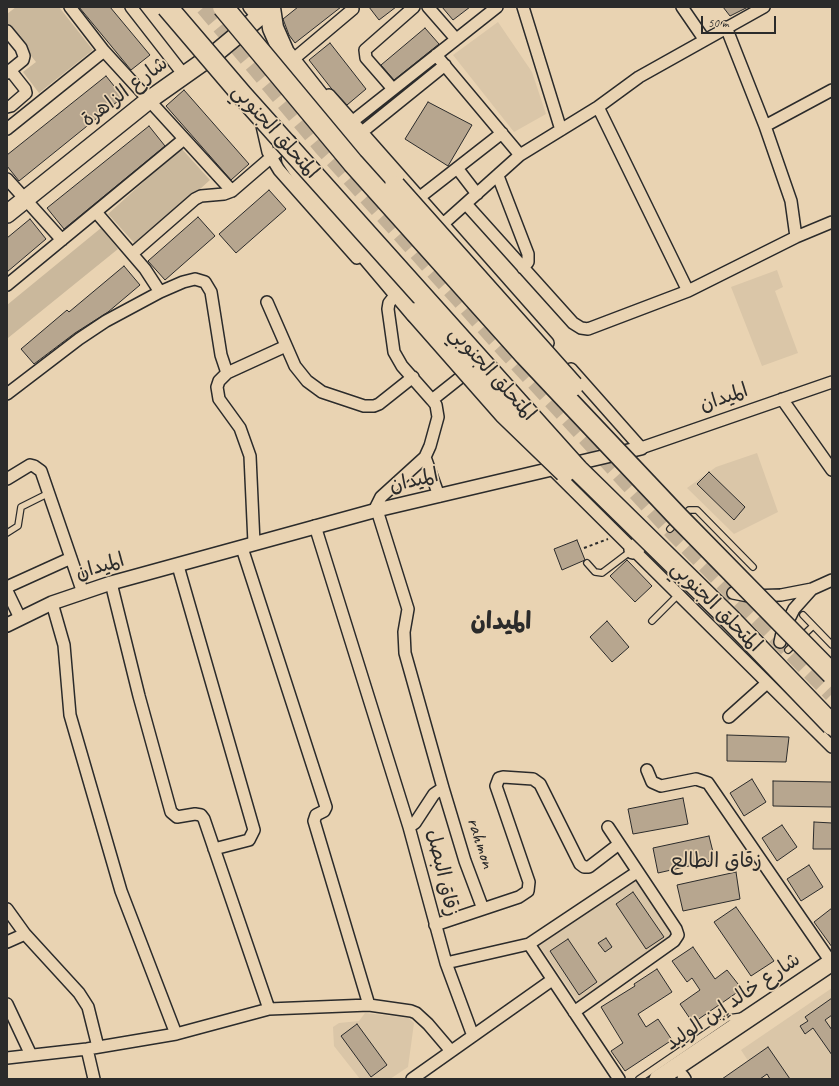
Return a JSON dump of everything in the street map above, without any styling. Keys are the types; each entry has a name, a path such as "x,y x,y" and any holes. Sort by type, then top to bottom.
{"highway":[{"name":"المتحلق الجنوبي","path":"167,7 243,96 578,470 641,543 731,620 832,725"},
{"name":"المتحلق الجنوبي","path":"226,9 353,163 674,523 832,674"},
{"path":"262,10 284,53 300,74 395,186 590,406 651,479 674,523"},
{"path":"278,124 308,183 416,313 523,433 625,524 641,543"}],"main road":[{"name":"شارع الزاهرة","path":"7,214 149,100 221,48 262,10"},
{"name":"شارع خالد إبن الوليد","path":"658,1079 749,1018 832,967"},
{"name":"شارع خالد إبن الوليد","path":"682,1078 832,967"}],"street":[{"path":"70,7 104,51 232,191"},
{"path":"131,7 184,75"},
{"path":"393,89 366,58 365,50 414,7"},
{"path":"428,7 456,39"},
{"path":"352,121 497,7"},
{"path":"523,7 561,130"},
{"path":"682,7 704,39"},
{"path":"443,224 520,155 598,107 639,77 704,39 764,7"},
{"path":"296,57 353,9"},
{"path":"726,27 765,126 791,201 796,236"},
{"path":"7,31 21,48 24,56 23,60 9,72 25,89 26,93 11,106 7,107"},
{"path":"277,38 296,57 420,197 640,448"},
{"path":"7,129 104,51"},
{"path":"436,55 520,155"},
{"path":"362,132 444,65"},
{"path":"765,126 832,90"},
{"path":"258,101 261,129 271,158 287,180 527,445 618,535 641,543 678,595 832,747"},
{"path":"598,107 688,291"},
{"path":"420,197 502,133"},
{"path":"7,284 184,139"},
{"path":"133,253 195,199 201,196 224,194 232,191 288,142"},
{"path":"457,168 477,194"},
{"path":"498,176 528,254 528,262 523,268"},
{"path":"7,179 26,198 62,240"},
{"path":"466,204 573,323 581,328 588,329 688,291 796,236 832,222"},
{"path":"96,212 133,253 160,292"},
{"path":"7,394 101,325 160,292 183,282 195,279 205,282 209,287 221,354 227,373"},
{"path":"393,298 389,303 388,309 394,352 398,359 436,405 438,416 430,446 425,457 381,497 377,503 377,510 408,609 403,643 405,654 443,788"},
{"path":"267,302 300,374 314,388 364,406 379,404 413,377"},
{"path":"286,346 227,373 219,381 217,393 240,428 250,456 248,546 325,806 324,811 316,815 314,820 369,1005"},
{"path":"432,400 483,359"},
{"name":"الميدان","path":"7,625 52,603 111,583 178,566 315,526 377,510 552,470 640,448 832,382"},
{"path":"782,399 832,470"},
{"path":"425,457 439,496"},
{"path":"7,479 30,465 34,466 41,472 83,593"},
{"path":"315,526 409,827"},
{"path":"7,586 70,558"},
{"path":"178,566 254,830 249,840 214,849"},
{"path":"733,593 765,596 791,594 812,589 832,580"},
{"path":"111,583 139,696 171,812 177,817 195,814 201,815 269,1009"},
{"path":"780,642 784,626 794,609 812,589"},
{"path":"7,591 20,618"},
{"path":"52,603 64,645 70,715 121,891 176,1034"},
{"path":"729,717 767,683"},
{"path":"647,770 652,782 661,786 696,779 708,783 832,967"},
{"path":"435,925 524,894 529,886 497,789 496,782 499,778 533,779 540,784 580,864 584,867 589,867 619,844"},
{"name":"زقاق البصل","path":"443,788 434,794 415,823 409,827 446,963 473,1036"},
{"name":"rahmon","path":"443,788 483,909"},
{"path":"574,1012 677,938 678,932 608,827"},
{"path":"446,963 529,944 637,872"},
{"path":"7,909 25,934 79,993 88,1007 98,1047"},
{"path":"7,942 25,934"},
{"path":"529,944 619,1079"},
{"path":"412,1079 552,980"},
{"path":"7,1004 31,1055"},
{"path":"7,1058 87,1049 176,1034 269,1009 369,1005 416,1013 451,1050"},
{"path":"87,1049 94,1079"}],"lane":[{"path":"7,533 18,526 21,507 49,493"},
{"path":"674,523 689,510 697,510 753,567"},
{"path":"587,563 596,572 602,573 641,543"},
{"path":"652,621 678,595"},
{"path":"803,615 832,645"},
{"path":"788,650 813,626"},
{"path":"639,1079 728,1018 738,1016 749,1018"}],"path":[{"path":"584,548 618,535"}],"shaded area":[{"path":"16,7 59,7 93,50 39,93 23,72 36,62 7,26 7,14"},
{"path":"498,22 532,72 546,114 514,132 453,55"},
{"path":"181,148 210,180 137,246 108,214"},
{"path":"101,228 118,249 8,338 7,305"},
{"path":"777,270 783,287 775,291 798,353 762,366 731,287"},
{"path":"757,453 778,512 734,534 687,488 716,467"},
{"path":"636,878 675,935 577,1001 539,945"},
{"path":"832,988 832,1079 760,1079 741,1050"},
{"path":"365,1013 409,1018 414,1023 408,1067 390,1079 360,1079 334,1046 333,1027 339,1023 359,1021"}],"building":[{"path":"79,7 110,7 150,55 131,70"},
{"path":"298,7 341,7 295,43 289,35 283,19"},
{"path":"369,7 396,7 379,20"},
{"path":"442,7 470,7 453,20"},
{"path":"723,7 748,7 730,16"},
{"path":"425,28 439,44 394,80 381,65"},
{"path":"330,43 366,89 347,105 331,88 309,60"},
{"path":"106,76 123,97 19,181 7,166 7,155"},
{"path":"184,90 249,164 231,180 166,106"},
{"path":"428,102 472,125 448,166 405,139"},
{"path":"149,126 165,146 64,229 47,208"},
{"path":"269,190 286,209 236,253 219,234"},
{"path":"198,217 215,236 165,280 148,261"},
{"path":"30,219 46,239 7,272 7,238"},
{"path":"124,266 140,285 108,312 75,333 34,364 21,349 67,310 69,312"},
{"path":"709,472 745,507 734,520 697,484"},
{"path":"577,540 585,560 562,570 554,549"},
{"path":"627,560 652,586 635,602 610,576"},
{"path":"607,621 629,647 612,662 590,637"},
{"path":"727,735 789,737 786,762 727,761"},
{"path":"752,779 766,802 744,816 730,793"},
{"path":"773,781 832,782 832,807 773,806"},
{"path":"683,798 688,824 633,834 628,809"},
{"path":"814,822 832,823 832,849 813,849"},
{"path":"782,825 797,847 777,861 762,838"},
{"path":"709,836 715,860 658,873 653,848"},
{"path":"809,865 823,887 801,901 787,879"},
{"path":"736,872 740,899 683,911 677,885"},
{"path":"633,892 664,937 646,949 616,904"},
{"path":"736,907 774,961 751,976 714,922"},
{"path":"832,908 832,947 814,922"},
{"path":"606,938 612,947 605,952 598,943"},
{"path":"568,939 597,982 579,995 550,951"},
{"path":"693,947 715,979 727,970 742,989 693,1023 680,1004 700,990 692,978 687,982 672,961"},
{"path":"657,969 672,992 638,1014 646,1027 658,1019 672,1040 625,1071 611,1051 623,1043 601,1007 635,986 634,984"},
{"path":"832,998 832,1015 825,1020 832,1030 832,1055 813,1028 805,1034 800,1026 808,1021 805,1017"},
{"path":"357,1024 387,1065 371,1077 341,1036"},
{"path":"768,1047 790,1079 770,1079 767,1074 760,1079 722,1079"}],"tunnel":[{"path":"204,7 322,147 505,350 670,529 832,694"}],"district":[{"name":"الميدان","path":"501,623"},
{"name":"زقاق الطالع","path":"716,861"}]}
